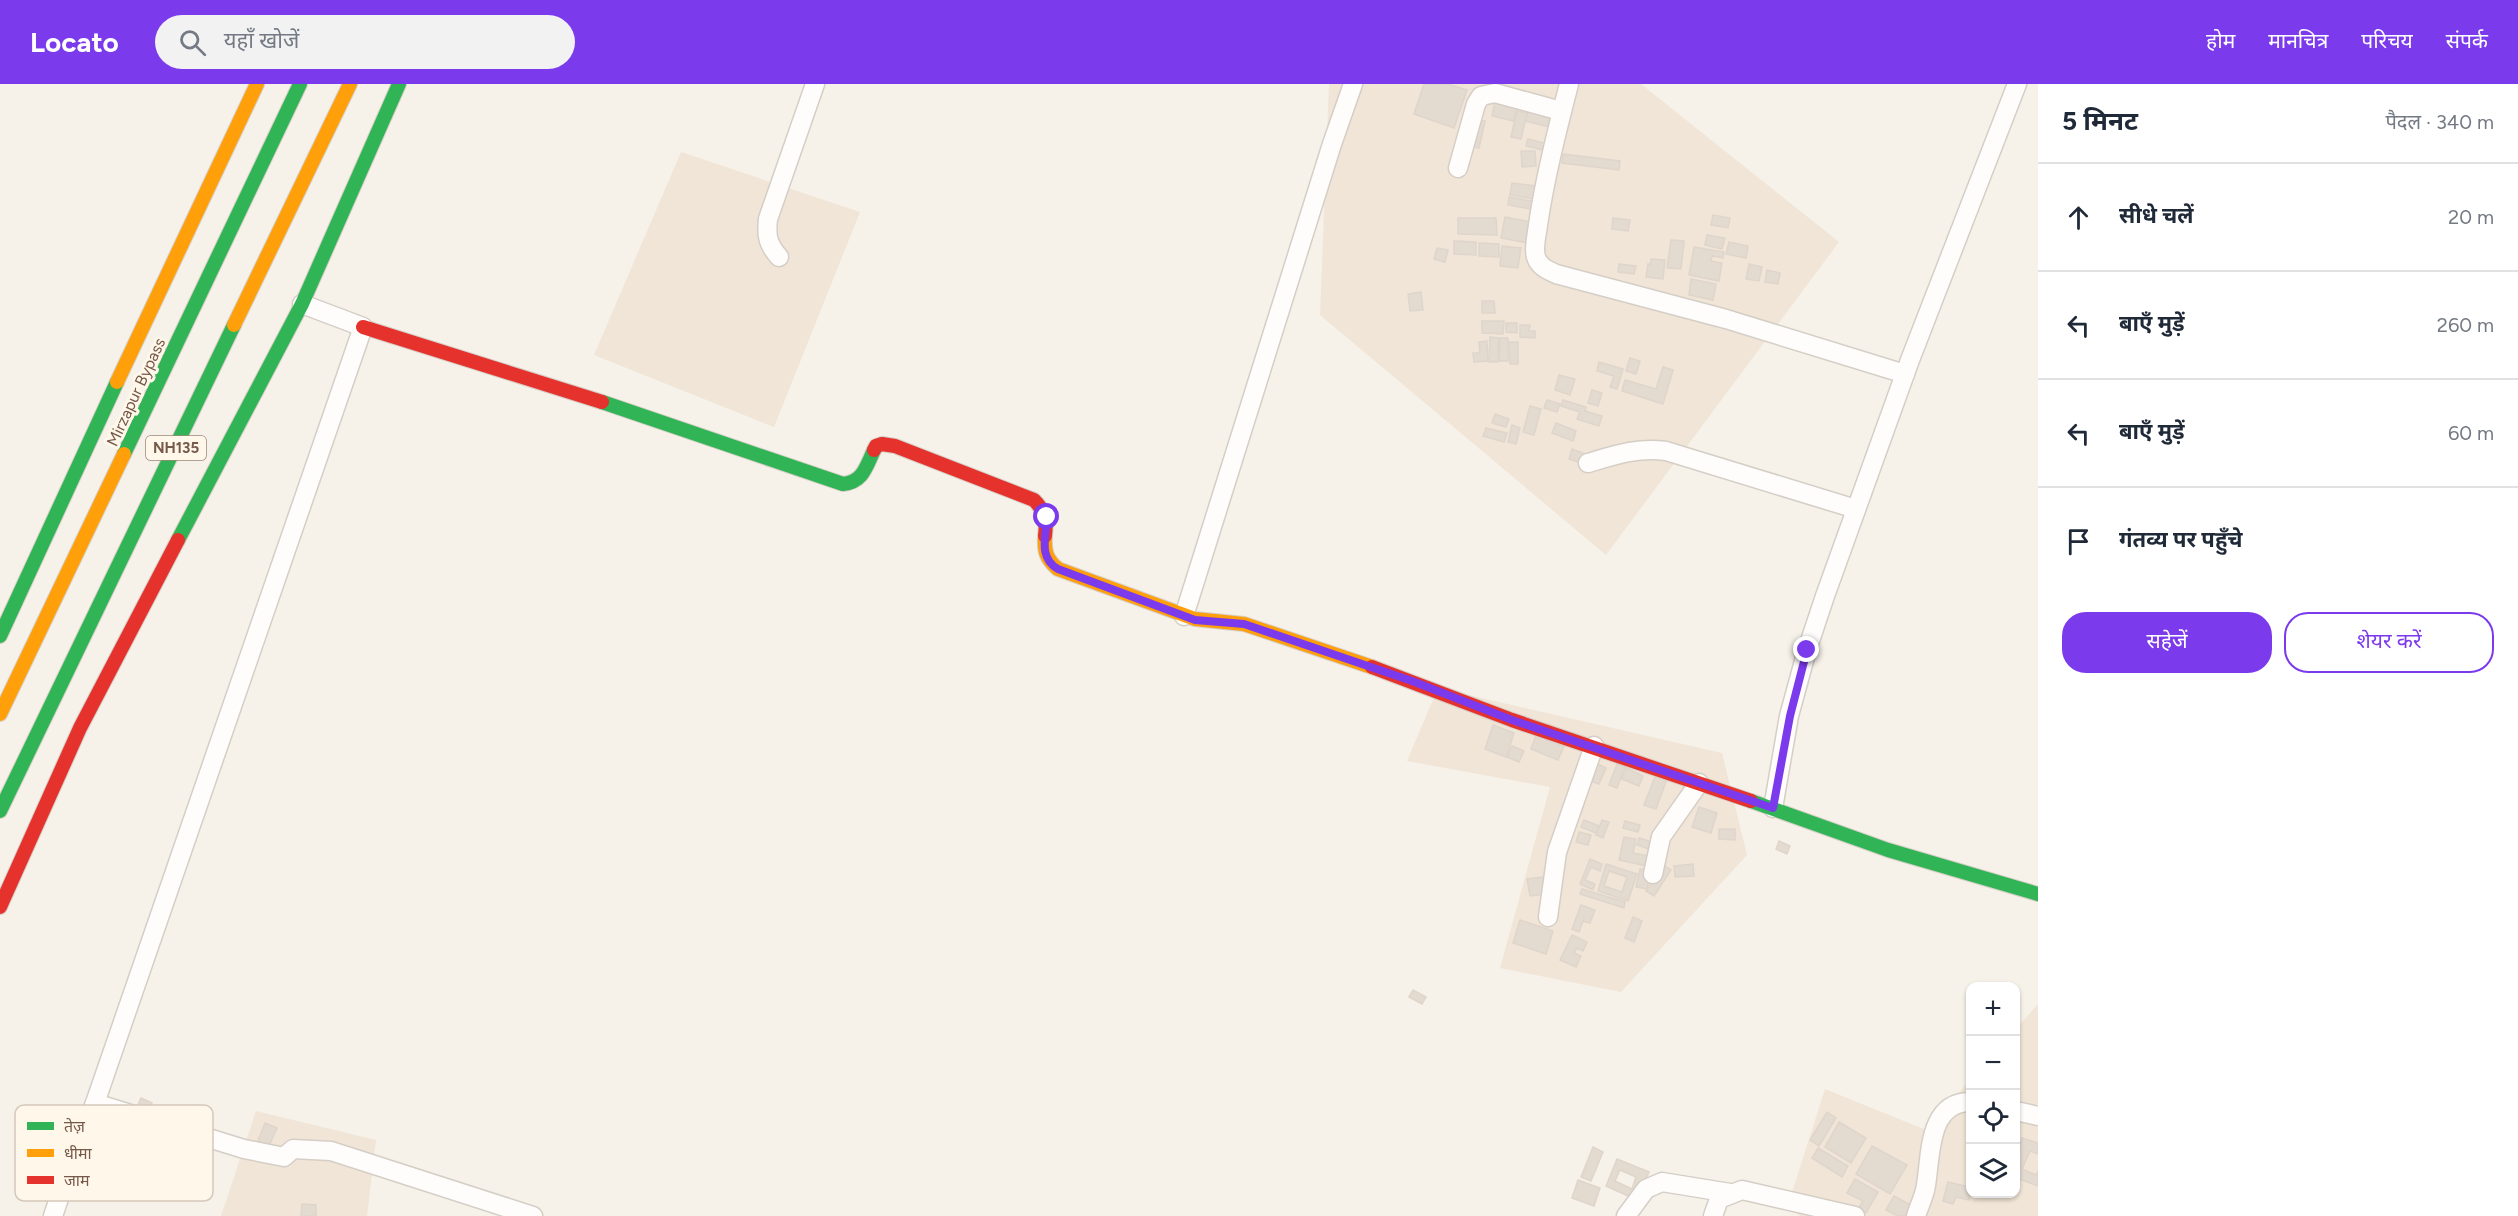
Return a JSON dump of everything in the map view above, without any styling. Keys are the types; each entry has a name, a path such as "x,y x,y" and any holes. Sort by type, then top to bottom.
{"main road":[{"path":"0,636 179,247 257,84"},
{"name":"Mirzapur Bypass","path":"0,714 300,84"},
{"name":"NH135","path":"0,811 350,84"},
{"path":"0,907 80,728 302,304 399,84"},
{"path":"363,327 661,421 843,484 857,482 862,477 876,446 882,444 895,446 1034,500 1046,511 1044,554 1052,566 1122,594 1195,620 1244,624 1412,681 1512,720 1594,746 1888,850 2038,894"}],"street":[{"path":"780,256 769,246 768,219 815,84"},
{"path":"1184,615 1332,144 1353,84"},
{"path":"1569,84 1550,155 1538,229 1535,250 1536,259 1541,266 1556,274 1726,319 1905,374"},
{"path":"1773,808 1790,716 1807,650 1905,374 2017,84"},
{"path":"1458,168 1476,104 1481,96 1495,93 1561,111"},
{"path":"102,1105 96,1103 363,327 302,304"},
{"path":"1588,463 1647,448 1666,451 1856,509"},
{"path":"1548,917 1557,852 1594,746"},
{"path":"1653,874 1661,837 1699,783"},
{"path":"1916,1216 1926,1188 1933,1134 1940,1118 1958,1103 1966,1102"},
{"path":"2020,1112 2038,1116"},
{"path":"213,1139 244,1149 284,1157 293,1149 331,1151 533,1216"},
{"path":"1626,1216 1646,1189 1662,1182 1730,1193"},
{"path":"1713,1216 1719,1199 1742,1190 1855,1216"},
{"path":"53,1216 58,1201"}],"shaded area":[{"path":"1329,84 1641,84 1839,242 1606,555 1320,315"},
{"path":"681,152 860,212 774,427 594,355"},
{"path":"1438,688 1722,753 1747,855 1621,992 1500,968 1550,787 1407,761"},
{"path":"2038,1004 2038,1216 1800,1216 1788,1205 1825,1089 1926,1130 1966,1085 1966,1198 2020,1198 2020,1024"},
{"path":"256,1111 376,1140 367,1216 221,1216"}],"building":[{"path":"1424,84 1448,84 1467,90 1454,128 1414,114"},
{"path":"1495,101 1517,106 1514,121 1492,116"},
{"path":"1528,110 1557,117 1554,128 1525,121"},
{"path":"1517,111 1527,113 1521,139 1511,137"},
{"path":"1474,119 1485,121 1479,148 1468,145"},
{"path":"1528,139 1548,144 1547,151 1526,146"},
{"path":"1521,151 1535,151 1536,166 1522,167"},
{"path":"1563,154 1620,161 1619,170 1562,163"},
{"path":"1512,183 1535,186 1533,199 1510,195"},
{"path":"1509,197 1537,202 1536,210 1508,205"},
{"path":"1713,215 1730,218 1728,228 1711,225"},
{"path":"1505,217 1532,222 1528,243 1501,238"},
{"path":"1458,218 1496,218 1497,235 1458,234"},
{"path":"1613,218 1630,220 1628,231 1612,229"},
{"path":"1707,235 1725,238 1722,249 1705,245"},
{"path":"1671,240 1684,241 1681,269 1667,268"},
{"path":"1454,241 1476,242 1476,255 1454,254"},
{"path":"1729,242 1748,246 1746,258 1726,254"},
{"path":"1479,243 1499,244 1499,257 1479,256"},
{"path":"1502,246 1521,248 1518,268 1500,266"},
{"path":"1694,247 1724,252 1723,258 1712,256 1711,261 1722,263 1719,281 1689,275"},
{"path":"1437,248 1448,250 1445,262 1434,259"},
{"path":"1651,259 1665,260 1663,279 1646,277"},
{"path":"1619,264 1636,266 1634,274 1618,272"},
{"path":"1749,264 1762,267 1759,281 1746,279"},
{"path":"1767,270 1780,273 1778,284 1765,282"},
{"path":"1691,279 1716,284 1713,300 1689,295"},
{"path":"1421,292 1423,310 1410,311 1408,294"},
{"path":"1482,301 1494,301 1495,313 1482,313"},
{"path":"1482,321 1504,321 1503,334 1482,333"},
{"path":"1506,323 1517,323 1517,333 1506,332"},
{"path":"1520,325 1530,325 1529,331 1535,331 1535,338 1520,337"},
{"path":"1490,337 1499,338 1498,362 1489,362"},
{"path":"1500,338 1508,338 1508,361 1499,361"},
{"path":"1487,341 1488,361 1474,362 1473,353 1480,353 1479,342"},
{"path":"1509,342 1518,342 1518,364 1510,364"},
{"path":"1630,358 1640,361 1636,374 1626,371"},
{"path":"1599,362 1623,369 1617,389 1610,387 1614,376 1597,371"},
{"path":"1663,367 1673,370 1663,404 1622,391 1625,380 1656,389"},
{"path":"1559,375 1575,379 1570,395 1555,390"},
{"path":"1592,390 1602,393 1598,406 1588,403"},
{"path":"1547,400 1560,404 1557,412 1544,408"},
{"path":"1563,400 1586,407 1585,411 1602,416 1599,426 1577,419 1580,412 1561,406"},
{"path":"1530,406 1541,409 1534,435 1523,432"},
{"path":"1495,414 1509,419 1506,427 1492,423"},
{"path":"1556,423 1576,431 1573,441 1552,433"},
{"path":"1512,425 1520,428 1516,444 1508,442"},
{"path":"1486,428 1507,433 1504,442 1483,436"},
{"path":"1572,449 1590,456 1587,465 1569,459"},
{"path":"1493,725 1514,733 1506,757 1485,749"},
{"path":"1536,735 1564,746 1558,760 1531,749"},
{"path":"1512,746 1524,751 1519,762 1507,757"},
{"path":"1598,764 1606,768 1599,784 1590,781"},
{"path":"1617,764 1625,767 1617,788 1609,785"},
{"path":"1626,768 1643,776 1639,786 1622,779"},
{"path":"1656,774 1667,779 1656,809 1644,805"},
{"path":"1699,807 1717,813 1711,833 1692,827"},
{"path":"1584,820 1599,826 1596,833 1581,827"},
{"path":"1602,820 1609,822 1603,838 1596,835"},
{"path":"1625,821 1640,825 1638,832 1623,828"},
{"path":"1719,829 1735,829 1735,840 1719,839"},
{"path":"1579,832 1591,835 1588,845 1576,842"},
{"path":"1624,837 1636,839 1633,853 1649,856 1647,866 1619,860"},
{"path":"1639,838 1652,842 1649,849 1637,845"},
{"path":"1779,841 1790,846 1787,854 1776,849"},
{"path":"1590,859 1602,864 1600,871 1591,867 1585,880 1595,884 1593,890 1580,884"},
{"path":"1606,864 1637,874 1628,901 1598,891","holes":["1609,871 1627,877 1622,892 1604,886"]},
{"path":"1693,864 1694,876 1675,877 1674,866"},
{"path":"1663,865 1671,870 1654,896 1646,891"},
{"path":"1640,869 1651,871 1647,889 1636,887"},
{"path":"1544,877 1546,894 1530,896 1527,879"},
{"path":"1582,889 1625,902 1624,908 1580,894"},
{"path":"1581,905 1595,910 1590,923 1583,921 1579,932 1572,929"},
{"path":"1633,917 1642,921 1634,942 1625,938"},
{"path":"1520,920 1553,931 1546,954 1513,943"},
{"path":"1572,935 1587,942 1583,951 1577,948 1574,953 1581,956 1576,967 1560,960"},
{"path":"1413,990 1426,997 1422,1004 1409,997"},
{"path":"141,1098 152,1103 151,1105 138,1105"},
{"path":"1827,1112 1836,1118 1819,1146 1810,1140"},
{"path":"1839,1122 1866,1138 1851,1163 1825,1147"},
{"path":"265,1123 277,1128 268,1148 257,1143"},
{"path":"2022,1138 2038,1143 2038,1154 2030,1151 2022,1169 2036,1175 2038,1171 2038,1186 2020,1179"},
{"path":"1872,1146 1907,1165 1890,1194 1856,1174"},
{"path":"1593,1147 1603,1152 1591,1181 1581,1177"},
{"path":"1818,1148 1848,1166 1842,1177 1812,1158"},
{"path":"1617,1159 1649,1172 1637,1200 1606,1186","holes":["1620,1170 1636,1177 1632,1189 1615,1181"]},
{"path":"1855,1179 1878,1192 1866,1213 1858,1209 1863,1201 1847,1193"},
{"path":"1578,1180 1600,1188 1594,1206 1572,1198"},
{"path":"1948,1182 1966,1186 1966,1198 1969,1200 1956,1197 1953,1204 1943,1201"},
{"path":"1894,1196 1916,1208 1912,1216 1898,1216 1886,1210"},
{"path":"302,1204 316,1205 316,1216 301,1216"}],"traffic: fast":[{"path":"124,454 300,84"},
{"path":"178,540 302,304 399,84"},
{"path":"0,811 234,325"},
{"path":"0,636 117,382"},
{"path":"602,402 843,484 850,483 859,477 874,450"},
{"path":"1751,801 1888,850 2038,894"}],"traffic: slow":[{"path":"117,382 257,84"},
{"path":"234,325 350,84"},
{"path":"0,714 124,454"},
{"path":"1045,536 1047,554 1058,569 1195,619 1244,624 1372,667"}],"traffic: jam":[{"path":"363,327 602,402"},
{"path":"874,450 876,446 882,444 895,446 1034,500 1044,516 1045,536"},
{"path":"0,907 80,728 178,540"},
{"path":"1372,667 1512,720 1751,801"}],"route":[{"path":"1047,517 1044,554 1047,562 1058,569 1195,620 1244,624 1412,681 1512,720 1773,808 1790,716 1807,650"}]}
